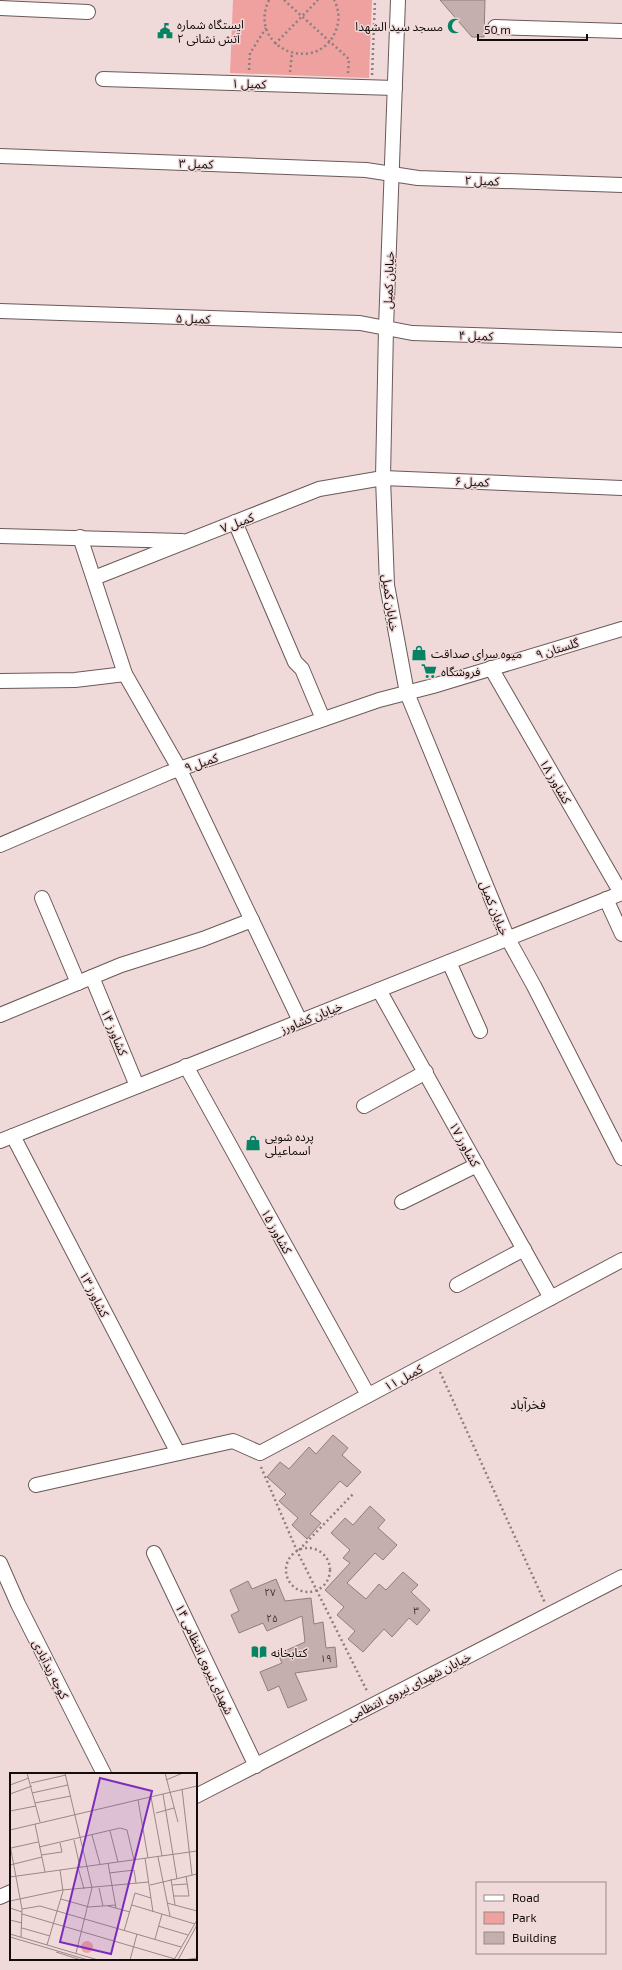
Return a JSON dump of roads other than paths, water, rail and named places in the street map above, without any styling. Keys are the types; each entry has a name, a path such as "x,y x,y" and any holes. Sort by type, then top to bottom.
{"street":[{"name":"خیابان کمیل","path":"398,0 386,328 383,478 387,586 407,693 508,938 622,1158"},
{"path":"0,8 88,12"},
{"path":"495,27 622,31"},
{"name":"کمیل ۱","path":"103,79 197,83 212,81 248,82 395,88"},
{"name":"کمیل ۳","path":"0,156 366,170 392,174"},
{"name":"کمیل ۲","path":"392,174 418,178 622,185"},
{"name":"کمیل ۵","path":"0,311 360,324 386,328"},
{"name":"کمیل ۴","path":"386,328 412,333 622,340"},
{"name":"کمیل ۶","path":"383,478 622,488"},
{"name":"کمیل ۷","path":"94,578 319,489 383,478"},
{"path":"235,522 295,662 302,669 323,720"},
{"path":"0,536 186,541"},
{"path":"80,537 125,674 180,770 300,1021"},
{"name":"گلستان ۹","path":"407,693 622,629"},
{"name":"کشاورز ۱۸","path":"491,668 621,893"},
{"path":"0,681 75,680 125,674"},
{"name":"کمیل ۹","path":"0,845 168,773 379,700 407,693"},
{"name":"خیابان کشاورز","path":"6,1138 621,893"},
{"path":"42,898 78,983"},
{"path":"606,899 622,934"},
{"path":"0,1015 121,965 203,940 252,920"},
{"path":"449,962 480,1032"},
{"name":"کشاورز ۱۴","path":"92,977 137,1086"},
{"name":"کشاورز ۱۷","path":"379,990 551,1298"},
{"name":"کشاورز ۱۵","path":"186,1066 368,1395"},
{"path":"364,1106 426,1072"},
{"name":"کشاورز ۱۳","path":"6,1138 178,1453"},
{"path":"402,1202 477,1165"},
{"path":"457,1285 524,1249"},
{"name":"کمیل ۱۱","path":"178,1453 233,1441 260,1453 622,1260"},
{"path":"36,1485 178,1453"},
{"name":"شهدای نیروی انتظامی ۱۴","path":"154,1552 256,1766"},
{"name":"کوچه زیدآبادی","path":"0,1563 18,1604 103,1773"},
{"name":"خیابان شهدای نیروی انتظامی","path":"197,1796 622,1577"}],"place":[{"name":"مسجد سید الشهدا","path":"455,26"},
{"name":"ایستگاه شماره ۲ آتش نشانی","path":"165,31"},
{"name":"میوه سرای صداقت","path":"419,653"},
{"name":"فروشگاه","path":"429,671"},
{"name":"پرده شویی اسماعیلی","path":"253,1143"},
{"name":"کتابخانه","path":"259,1652"}],"district":[{"name":"فخرآباد","path":"528,1404"}]}
